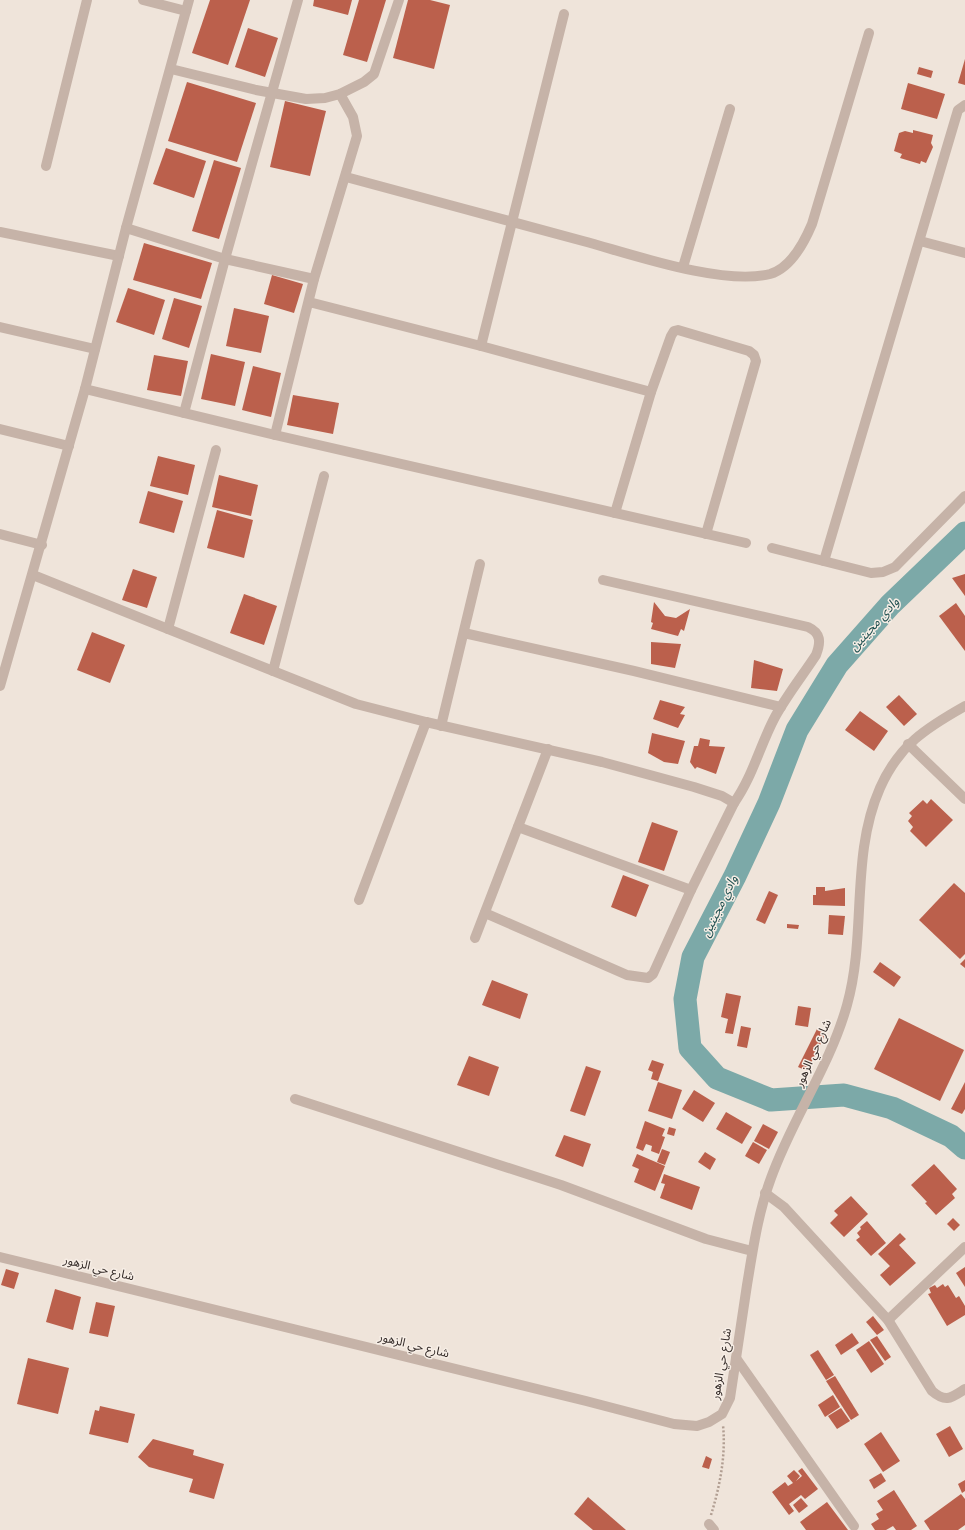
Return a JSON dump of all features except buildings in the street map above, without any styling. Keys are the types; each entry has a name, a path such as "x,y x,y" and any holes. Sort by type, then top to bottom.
{"street":[{"path":"46,166 87,0"},
{"path":"143,0 186,11"},
{"path":"0,686 42,545 85,389 126,228 190,0"},
{"path":"184,413 225,259 298,0"},
{"path":"171,69 272,93 306,99 325,98 340,94 364,82 374,74 399,0"},
{"path":"481,346 564,14"},
{"path":"346,177 683,267 731,276 771,274 795,255 804,242 812,224 869,33"},
{"path":"275,435 314,279 346,177 357,136 353,117 340,94"},
{"path":"824,562 958,110 965,106"},
{"path":"683,267 730,109"},
{"path":"126,228 225,259 314,279"},
{"path":"0,232 119,256"},
{"path":"920,240 965,253"},
{"path":"309,302 481,346 651,392"},
{"path":"0,327 95,349"},
{"path":"615,513 651,392 674,331 678,330 750,351 754,355 756,361 706,534"},
{"path":"85,389 275,435 746,543"},
{"path":"0,430 69,446"},
{"path":"168,629 216,450"},
{"path":"273,671 324,476"},
{"path":"772,548 871,573 883,572 894,567 965,496"},
{"path":"0,534 42,545"},
{"path":"441,726 480,564"},
{"path":"33,575 356,704 441,726 548,749 694,787 722,796 734,803"},
{"path":"485,914 627,975 648,978 654,974 734,803 744,789 775,717 816,655 819,646 819,636 815,630 801,625 603,580"},
{"path":"464,633 642,673 782,707"},
{"name":"شارع حي الزهور","path":"0,1257 586,1400 674,1424 697,1426 709,1422 722,1414 730,1398 752,1252 758,1219 765,1193 784,1147 837,1034 847,1005 856,954 865,838 880,788 892,766 908,744 938,722 965,706"},
{"path":"359,900 426,722"},
{"path":"908,744 965,799"},
{"path":"475,938 548,749"},
{"path":"518,828 692,890"},
{"path":"295,1099 561,1185 706,1239 752,1252"},
{"path":"765,1193 784,1207 888,1320 932,1391 942,1398 950,1398 965,1389"},
{"path":"888,1320 965,1247"},
{"path":"736,1358 854,1526"}],"path":[{"path":"712,1527 722,1469 725,1440 722,1414"}],"waterway":[{"name":"وادي مجينين","path":"965,533 890,605 837,665 797,730 769,803 735,876 693,957 685,999 690,1048 717,1078 771,1100 844,1095 892,1108 951,1136 965,1148"}]}
